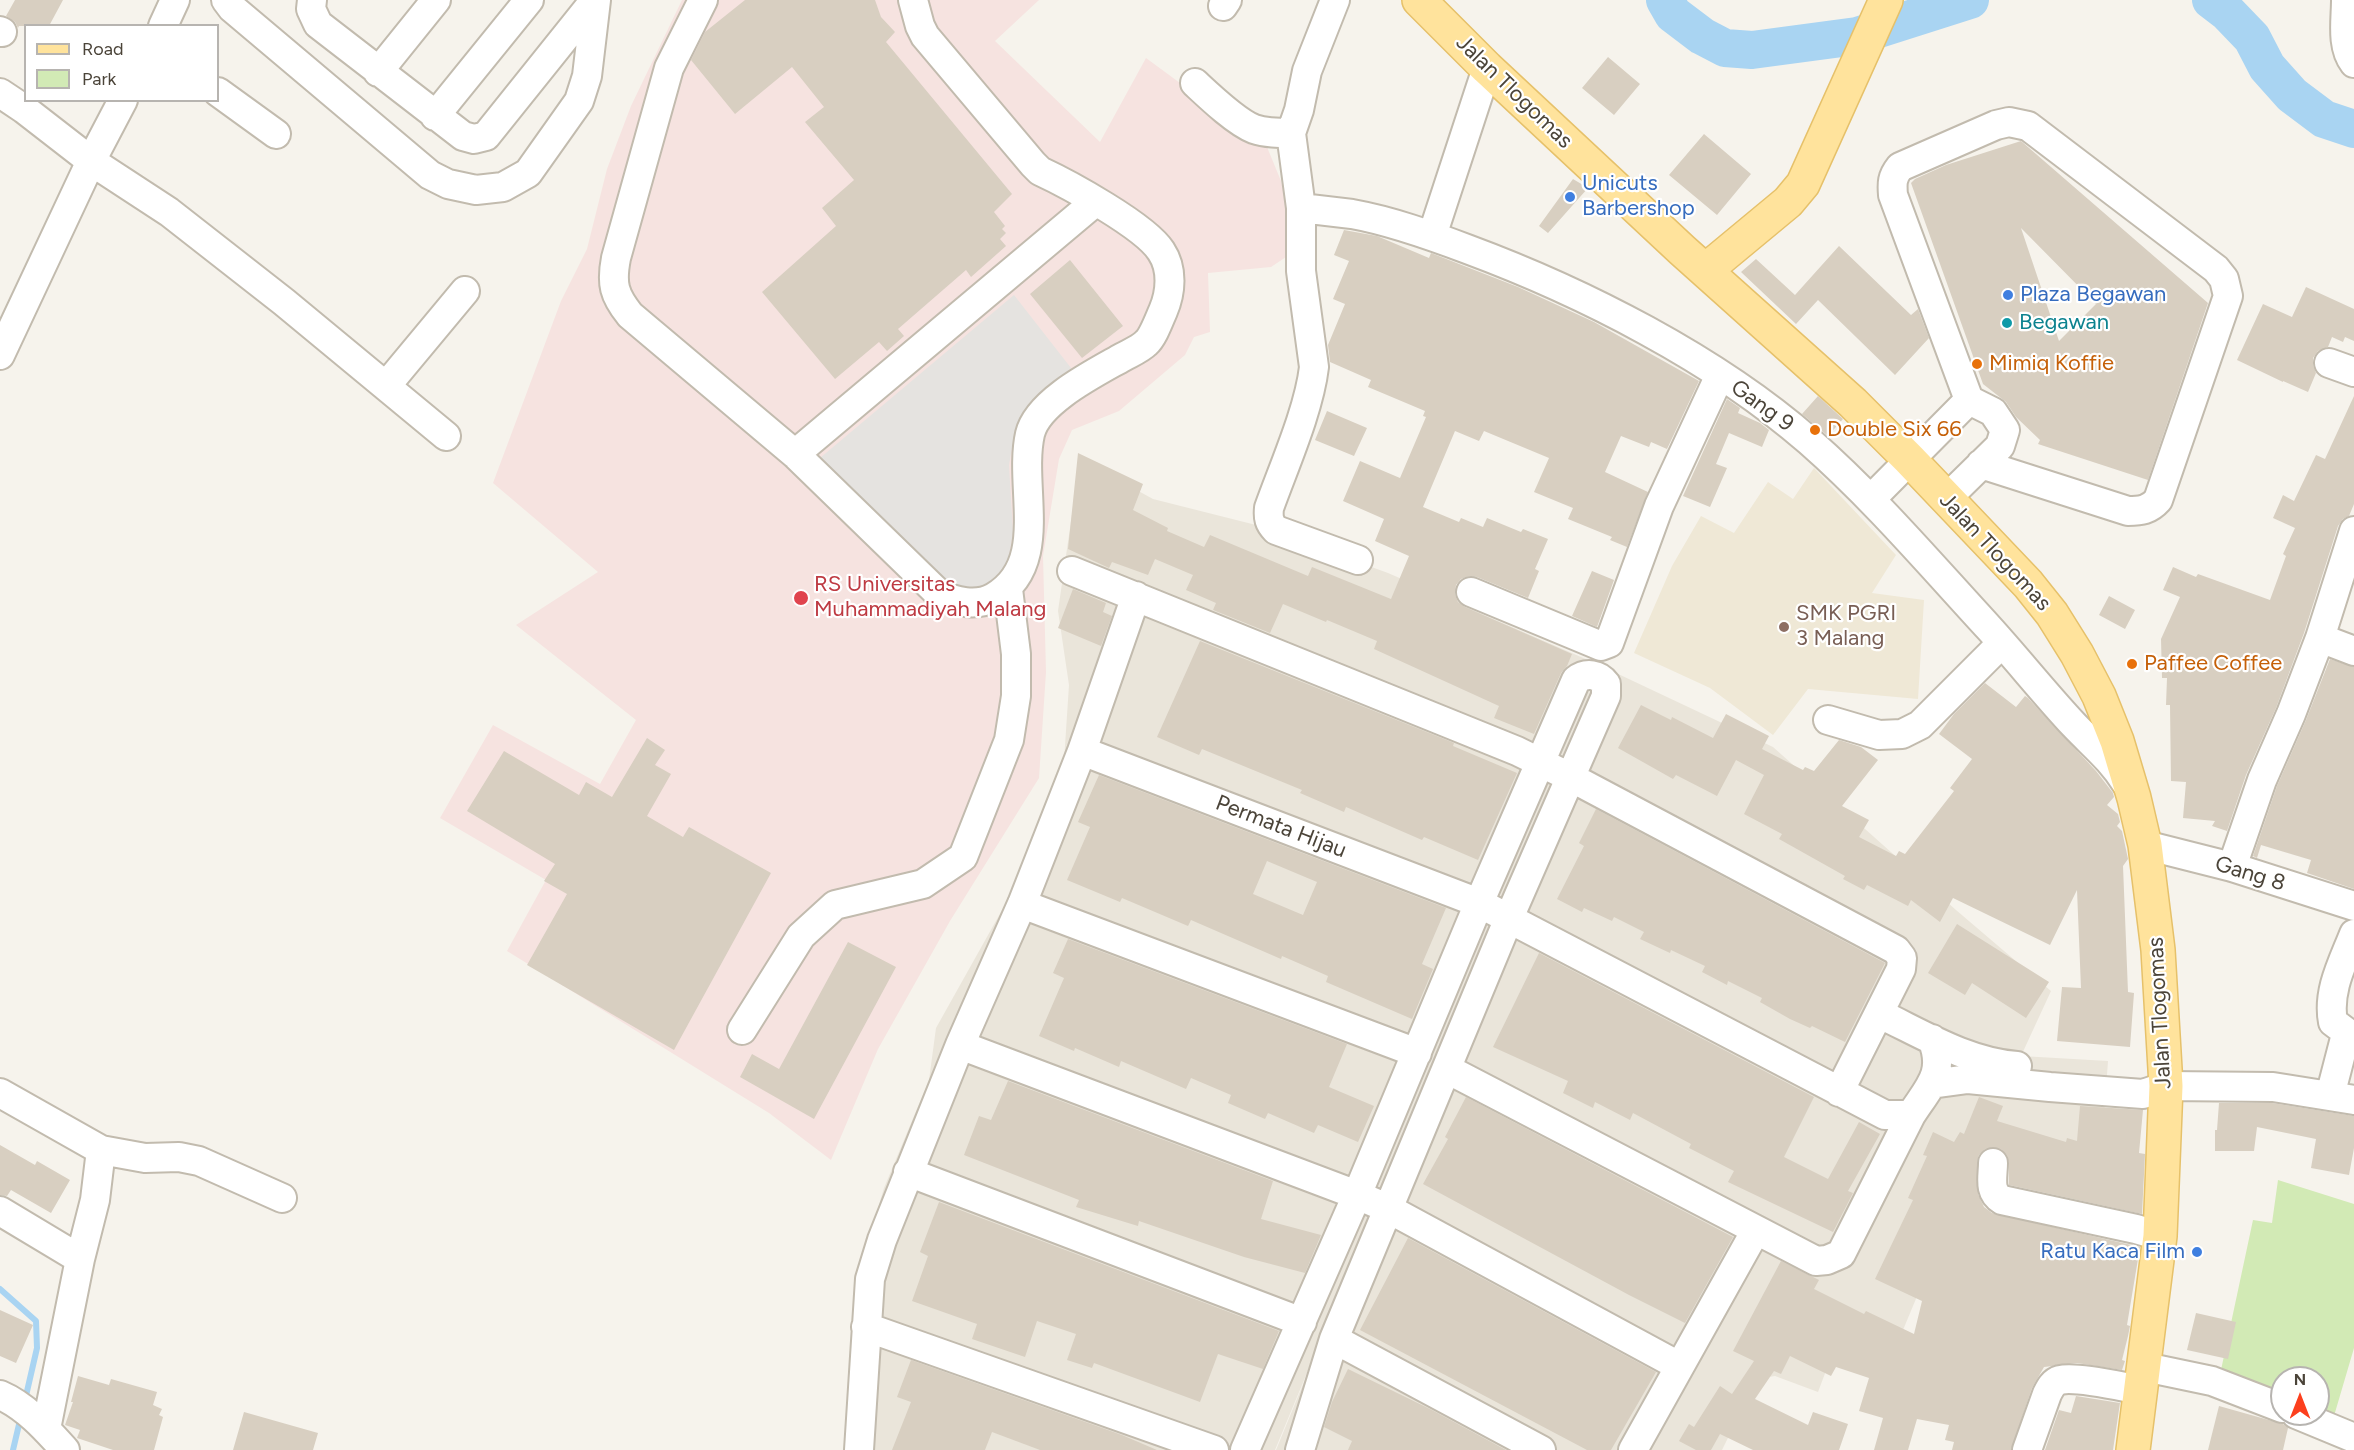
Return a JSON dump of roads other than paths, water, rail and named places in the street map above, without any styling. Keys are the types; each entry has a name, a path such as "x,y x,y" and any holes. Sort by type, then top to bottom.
{"main road":[{"name":"Jalan Tlogomas","path":"1419,0 1487,68 1852,403 1909,459 2028,584 2052,614 2077,654 2098,696 2117,741 2145,845 2158,950 2166,1086 2160,1236 2133,1450"},
{"path":"1706,270 1788,202 1809,174 1886,0"}],"street":[{"path":"164,24 175,0"},
{"path":"226,0 232,8 430,175 448,184 476,190 503,187 528,173 579,101 589,66 595,0"},
{"path":"312,0 311,9 318,24 435,116 463,136 474,139 486,136 595,0"},
{"path":"378,72 436,0"},
{"path":"435,116 529,0"},
{"path":"703,0 669,68 616,258 613,272 616,294 630,315 795,454 938,593 954,601 972,602 988,600 1008,589 1027,558 1029,538 1027,452 1031,431 1039,416 1054,400 1147,342 1169,298 1170,277 1161,251 1147,236 1056,178 1051,161 1038,144 940,26 914,4"},
{"path":"1335,0 1307,70 1291,134 1301,208 1301,271 1314,357 1313,378 1269,508 1268,518 1270,525 1276,530 1358,560"},
{"path":"2346,0 2346,44 2349,56 2354,63"},
{"path":"1431,236 1487,68"},
{"path":"1195,83 1216,102 1253,129 1291,134"},
{"path":"0,93 91,161 169,212 446,436"},
{"path":"219,93 276,134"},
{"path":"0,355 91,161 122,102"},
{"path":"1946,499 2000,446 2005,430 1993,412 1969,400 1893,195 1893,175 1900,167 1996,125 2009,122 2028,126 2216,269 2224,279 2228,296 2158,500 2153,506 2128,511 1982,464"},
{"path":"795,454 1095,202"},
{"name":"Gang 9","path":"1301,208 1354,214 1431,236 1532,275 1585,299 1649,333 1720,375 1769,409 1807,439 1871,499 2074,725 2115,764 2134,798"},
{"path":"386,386 465,291"},
{"path":"1471,592 1601,646 1609,643 1659,506 1720,375"},
{"path":"1871,499 1969,400"},
{"path":"2232,867 2262,780 2291,714 2320,638 2354,531"},
{"path":"1072,571 1541,763 1896,950 1902,958 1901,969 1839,1092"},
{"path":"742,1030 801,936 835,905 923,884 963,857 1009,740 1016,696 1016,654 1008,589"},
{"path":"859,1450 870,1279 882,1240 960,1046 1022,904 1082,752 1136,596"},
{"path":"2320,638 2354,651"},
{"path":"1828,720 1879,735 1902,734 1920,725 2002,643"},
{"path":"1245,1450 1357,1195 1479,903 1576,680 1581,676 1589,675 1603,680 1606,684 1606,696 1509,918 1334,1339 1300,1450"},
{"name":"Permata Hijau","path":"1082,752 1479,903 1839,1092 1898,1115"},
{"name":"Gang 8","path":"2145,845 2232,867 2354,906"},
{"path":"1022,904 1417,1053"},
{"path":"1931,1084 1997,1074 2050,1078 2144,1076 2166,1086 2273,1087 2342,1098 2345,1031 2333,1022 2331,1012 2336,981 2354,934"},
{"path":"1880,1014 1977,1059 1997,1074"},
{"path":"1447,1069 1816,1261 1827,1260 1841,1254 1895,1145 1898,1115 1931,1084 1938,1067 1938,1055 1932,1039"},
{"path":"960,1046 1387,1208 1679,1366"},
{"path":"0,1093 101,1150 145,1158 179,1157 199,1161 282,1198"},
{"path":"41,1424 95,1200 101,1150"},
{"path":"1993,1163 1992,1191 2002,1200 2160,1236"},
{"path":"908,1172 1302,1322"},
{"path":"0,1210 80,1259"},
{"path":"1633,1450 1756,1230"},
{"path":"866,1327 1214,1450"},
{"path":"1334,1339 1541,1450"},
{"path":"2027,1450 2047,1394 2056,1382 2143,1379 2212,1381 2270,1403"},
{"path":"5,1397 41,1424 65,1450"},
{"path":"2325,1426 2354,1438"}],"waterway":[{"path":"1665,0 1673,14 1702,36 1725,48 1752,50 1857,36 1970,0"},
{"path":"2211,0 2228,13 2252,38 2267,67 2292,95 2324,119 2354,129"},
{"path":"0,1289 36,1321 37,1348 25,1400"},
{"path":"13,1450 21,1416"}],"place":[{"name":"Unicuts Barbershop","path":"1570,197"},
{"name":"Plaza Begawan","path":"2008,295"},
{"name":"Begawan","path":"2007,323"},
{"name":"Mimiq Koffie","path":"1977,364"},
{"name":"Double Six 66","path":"1815,430"},
{"name":"RS Universitas Muhammadiyah Malang","path":"801,598"},
{"name":"SMK PGRI 3 Malang","path":"1784,627"},
{"name":"Paffee Coffee","path":"2132,664"},
{"name":"Ratu Kaca Film","path":"2197,1252"}]}
